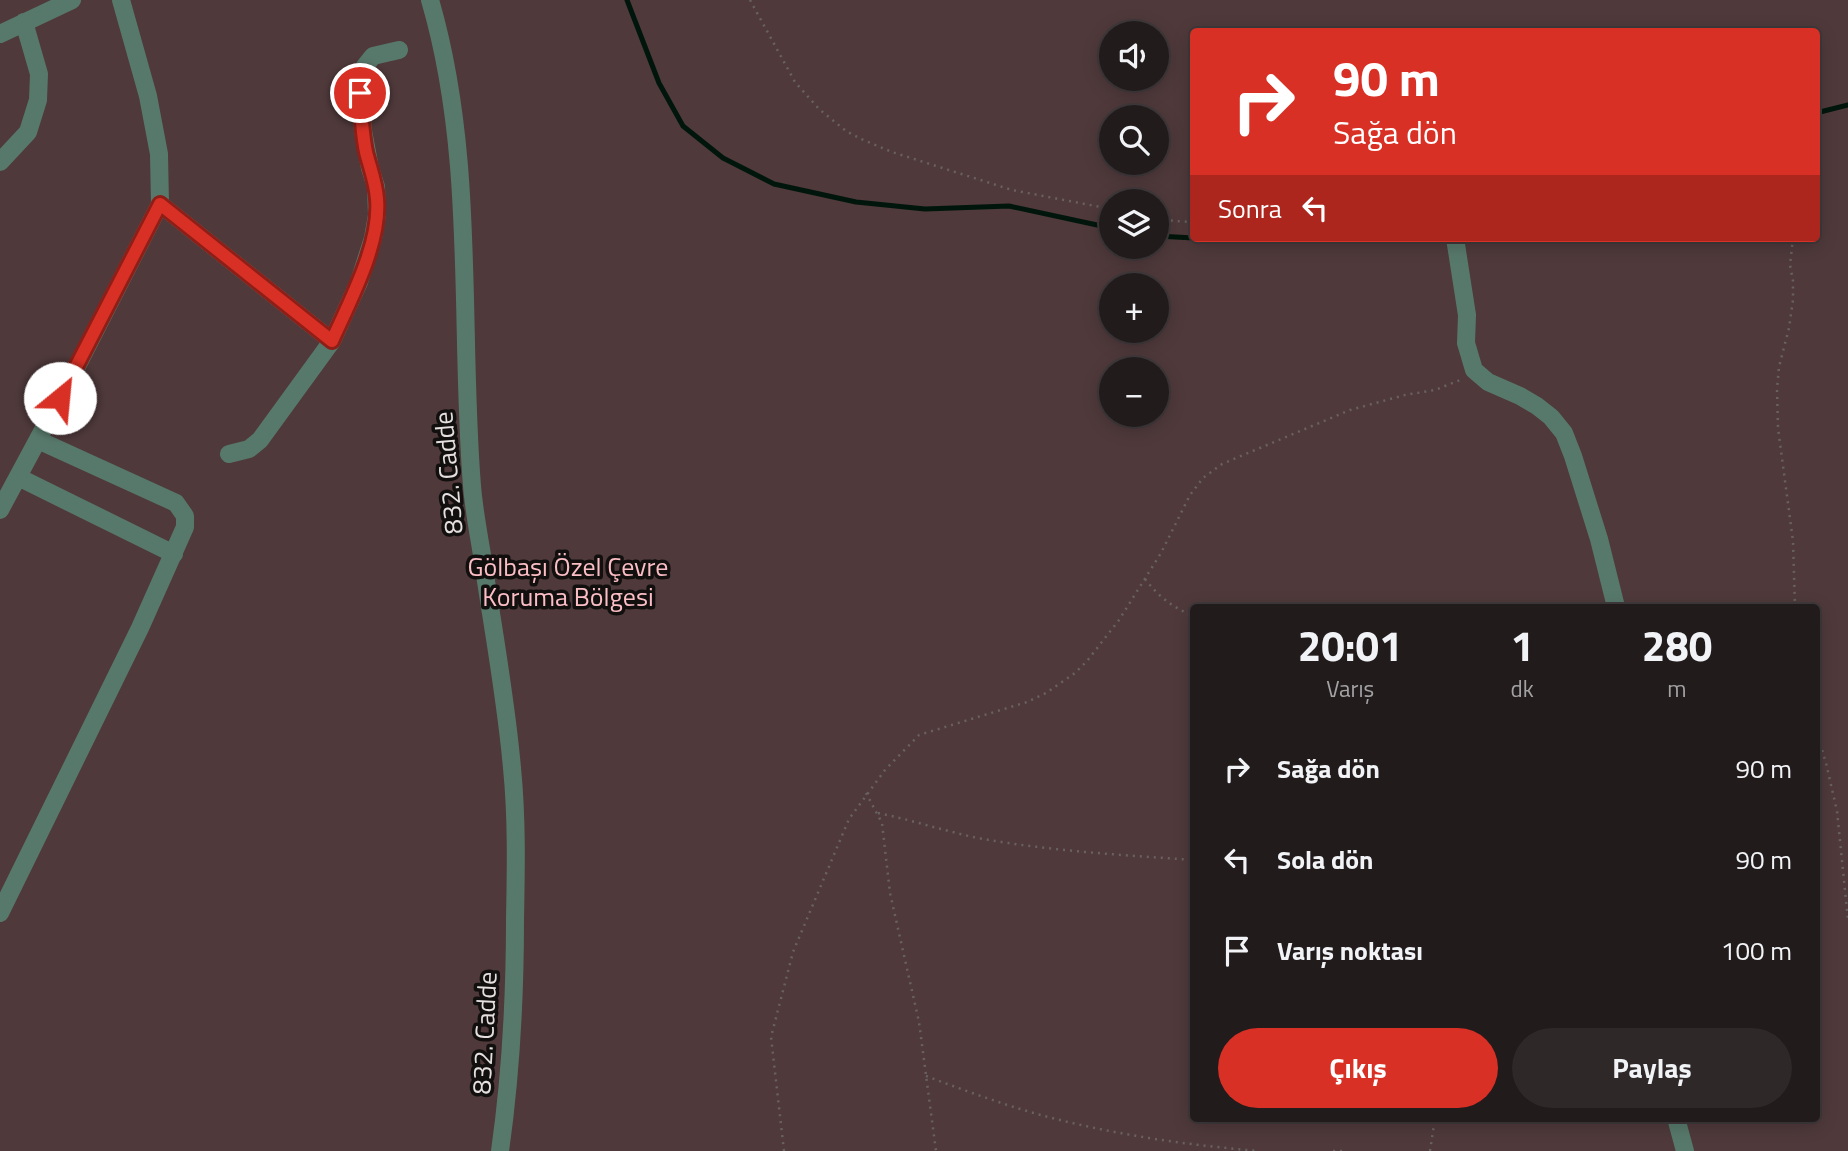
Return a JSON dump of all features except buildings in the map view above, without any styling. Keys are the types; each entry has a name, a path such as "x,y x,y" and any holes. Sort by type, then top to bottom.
{"street":[{"path":"0,34 72,0"},
{"path":"0,510 160,204 159,154 148,96 121,0"},
{"name":"832. Cadde","path":"430,0 442,45 457,150 465,271 472,488 513,769 516,851 514,988 508,1096 499,1151"},
{"path":"0,162 28,132 38,100 39,74 24,22"},
{"path":"229,454 248,449 260,440 332,341 359,282 373,238 377,215 376,187 363,131 360,93 363,73 373,56 399,50"},
{"path":"160,204 332,341"},
{"path":"1456,242 1467,315 1466,343 1474,370 1488,382 1537,406 1551,417 1564,433 1599,539 1615,604"},
{"path":"0,913 140,628 184,532 186,522 183,511 176,503 38,440"},
{"path":"18,477 174,554"},
{"path":"1677,1122 1685,1151"}],"path":[{"path":"750,0 795,82 819,109 846,131 892,152 1012,190 1099,207"},
{"path":"1169,220 1190,222"},
{"path":"1793,242 1790,265 1793,300 1777,389 1778,428 1793,541 1795,604"},
{"path":"785,1151 771,1037 793,953 849,819 885,770 919,735 1027,702 1061,683 1087,661 1119,620 1145,579 1190,495 1203,478 1222,464 1350,410 1445,387 1465,378 1474,370"},
{"path":"1145,579 1163,599 1190,614"},
{"path":"1820,743 1837,811 1848,920"},
{"path":"866,793 882,822 890,893 919,1022 936,1151"},
{"path":"878,813 1003,842 1190,860"},
{"path":"926,1076 1045,1116 1081,1125 1163,1141 1258,1151"},
{"path":"1430,1151 1435,1122"},
{"path":"1334,1151 1343,1151"}],"green space":[{"name":"Gölbaşı Özel Çevre Koruma Bölgesi","path":"0,0 1848,0 1848,1151 0,1151"}],"waterway":[{"path":"627,0 659,83 683,126 723,158 774,184 856,202 925,209 1009,206 1099,225"},
{"path":"1820,112 1848,105"},
{"path":"1169,237 1190,238"}],"route":[{"path":"60,398 160,204 332,341 359,282 376,226 378,201 366,150 360,93"}]}
